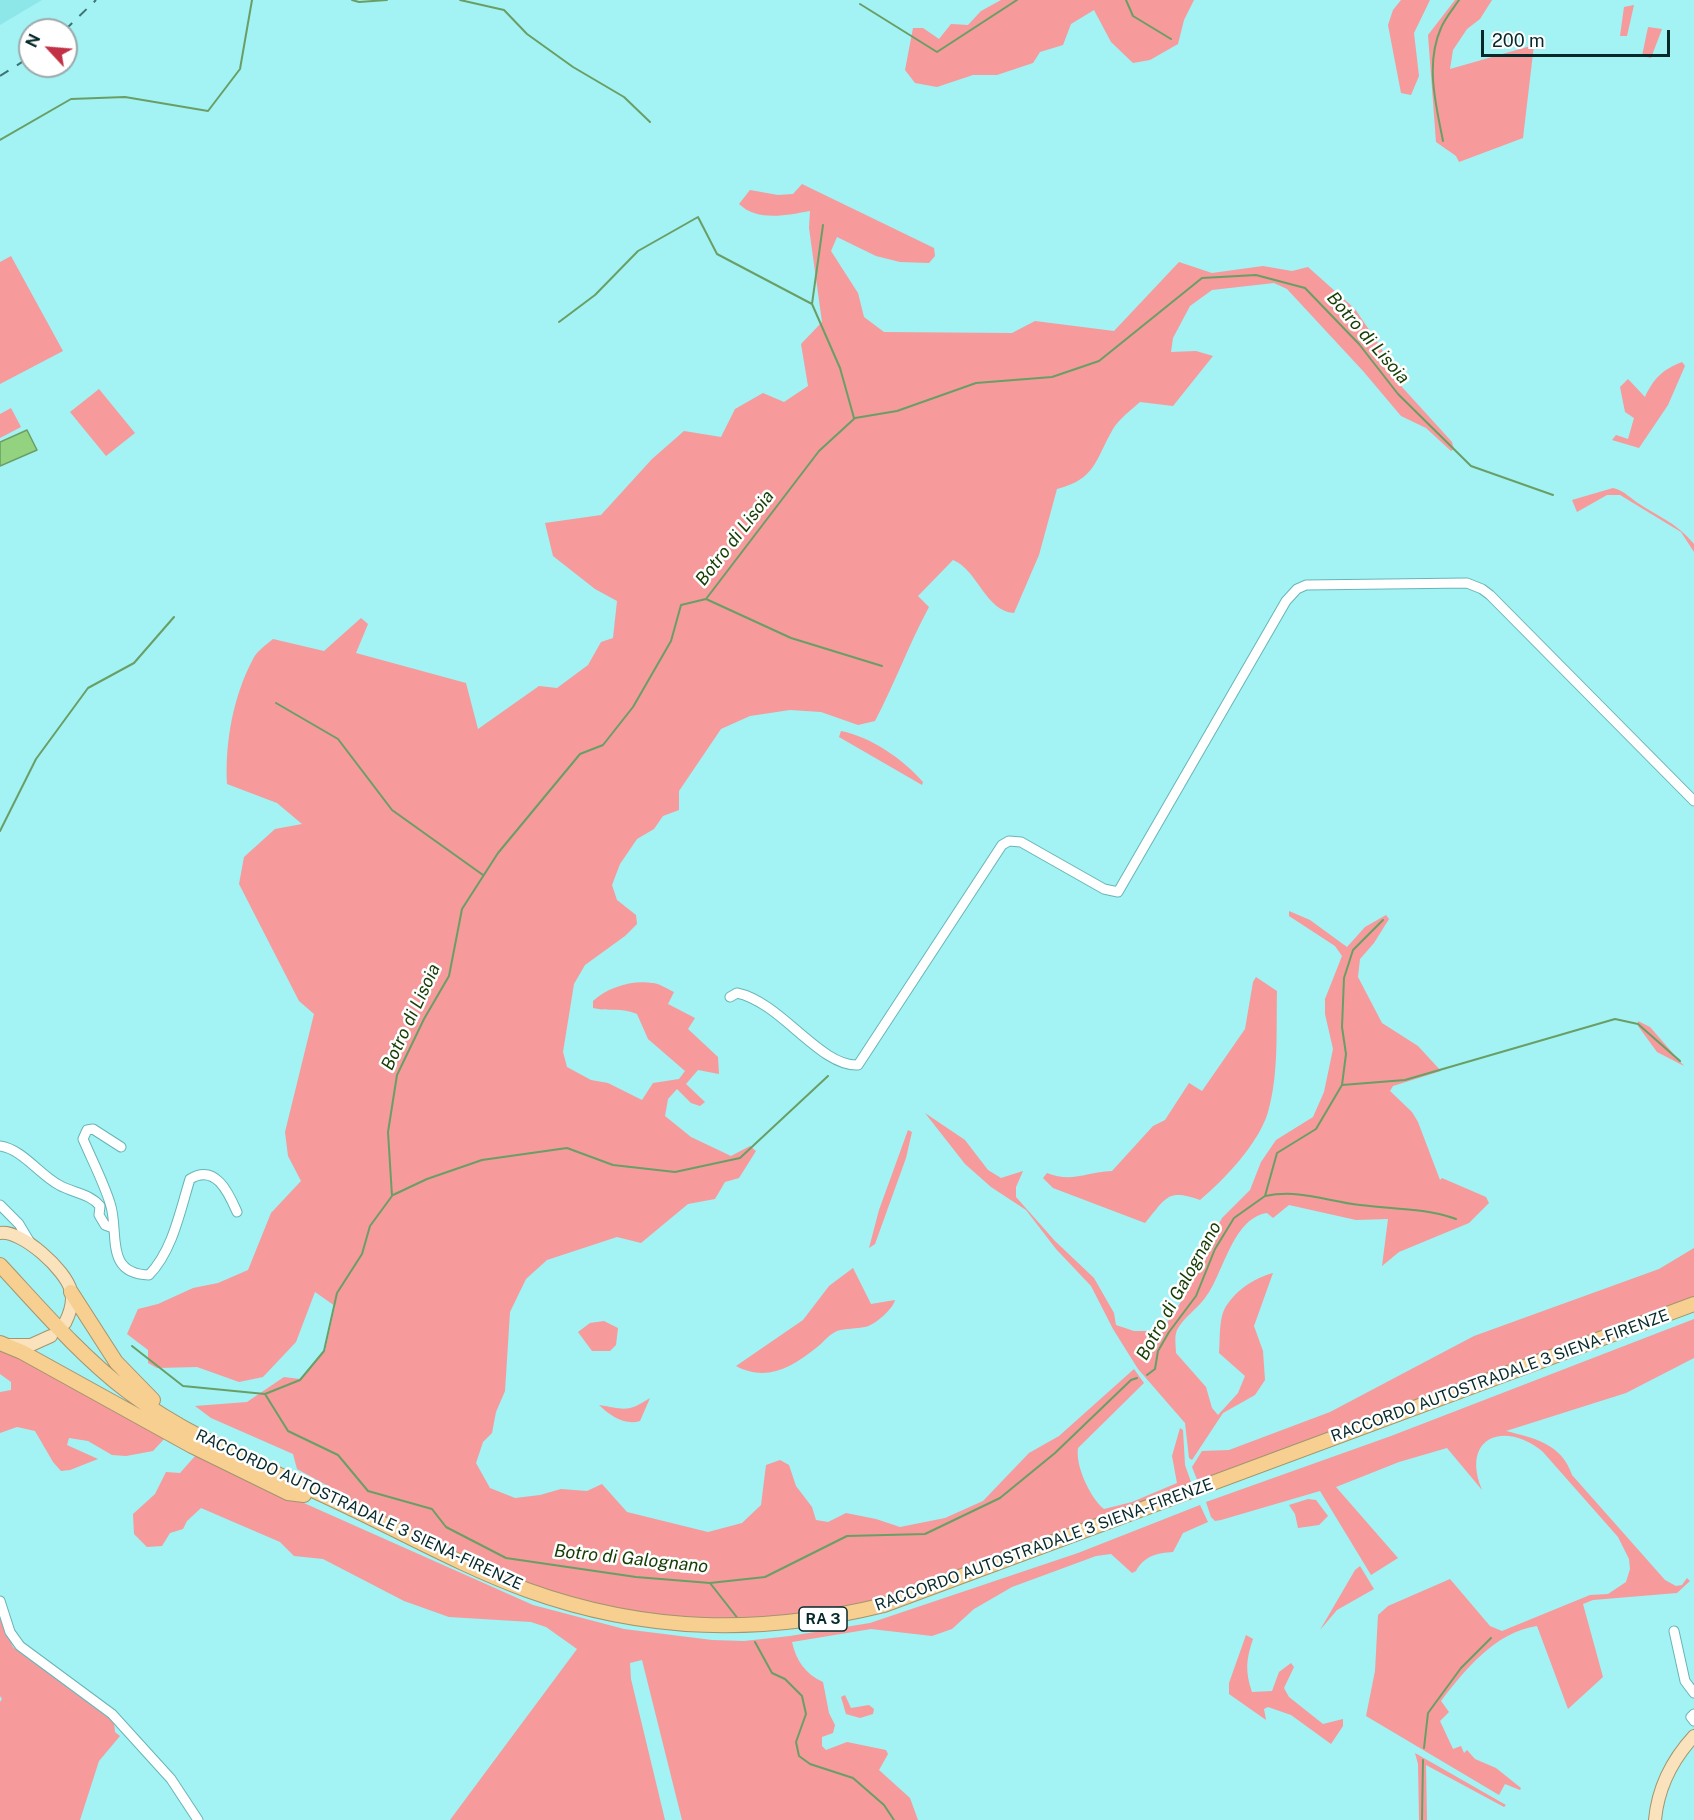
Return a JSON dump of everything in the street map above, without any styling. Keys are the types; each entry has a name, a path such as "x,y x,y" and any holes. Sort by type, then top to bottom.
{"highway":[{"name":"RACCORDO AUTOSTRADALE 3 SIENA-FIRENZE","path":"0,1265 93,1361 144,1403 234,1453 503,1580 598,1611 658,1622 712,1626 751,1626 822,1619 905,1598 1694,1304"},
{"name":"RACCORDO AUTOSTRADALE 3 SIENA-FIRENZE","path":"0,1275 78,1358 131,1403 200,1444 498,1586 580,1614 642,1628 716,1635 806,1629 862,1618 906,1606 1694,1312"},
{"path":"71,1292 116,1362 134,1384 154,1401 207,1433 326,1490 341,1503"},
{"path":"0,1343 22,1352 213,1457 288,1492 304,1494"}],"main road":[{"path":"3,1232 20,1235 62,1275 71,1292 71,1306 65,1323"},
{"path":"0,1343 25,1346 51,1336"},
{"path":"1655,1820 1658,1797 1667,1774 1694,1736"}],"street":[{"path":"730,997 737,993 764,1003 822,1050 848,1064 858,1065 1002,845 1009,841 1022,842 1104,889 1119,892 1286,601 1296,589 1306,585 1467,583 1482,588 1543,646 1694,801"},
{"path":"121,1147 93,1129 87,1130 84,1139 111,1205 116,1253 125,1267 138,1274 149,1275 158,1266 167,1247 190,1179 198,1175 208,1175 227,1187 237,1212"},
{"path":"0,1146 18,1154 60,1186 94,1199 100,1206 99,1215 105,1225 113,1228"},
{"path":"0,1205 31,1244"},
{"path":"3,1232 12,1223 10,1216"},
{"path":"0,1600 10,1632 20,1646 112,1714 171,1779 198,1820"},
{"path":"1674,1631 1684,1678 1694,1693"},
{"path":"1694,1714 1691,1717 1694,1721"}],"shaded area":[{"path":"0,0 42,0 0,25"},
{"path":"1001,0 1194,0 1184,20 1178,44 1150,60 1133,63 1111,42 1094,10 1071,24 1063,45 1040,52 1033,63 997,75 973,75 937,87 915,83 905,70 913,28 923,28 939,39 951,24 968,25 981,11"},
{"path":"1401,0 1430,0 1414,33 1419,76 1411,95 1401,93 1388,25 1393,10"},
{"path":"1455,0 1492,0 1480,19 1467,29 1453,50 1450,69 1534,45 1523,138 1459,162 1456,156 1436,142 1428,35"},
{"path":"1634,5 1627,36 1620,36 1624,7"},
{"path":"1648,27 1662,29 1651,58 1642,56"},
{"path":"802,184 934,248 935,256 929,263 900,262 876,256 837,237 831,251 858,293 864,317 884,332 1012,333 1035,321 1114,331 1179,262 1212,273 1263,266 1292,271 1308,267 1355,309 1380,346 1402,387 1452,442 1454,449 1451,451 1426,428 1401,416 1287,289 1274,283 1212,290 1190,306 1173,338 1171,352 1196,351 1213,356 1173,406 1140,402 1116,425 1098,459 1087,474 1070,485 1057,489 1039,555 1014,613 1004,611 996,605 969,572 953,560 918,596 929,607 875,721 858,725 821,712 790,710 750,716 721,729 679,791 679,810 663,816 654,829 637,839 620,864 612,885 617,900 636,915 637,924 625,936 585,965 574,984 563,1052 567,1067 591,1080 608,1083 642,1100 653,1083 679,1079 685,1071 648,1039 637,1014 593,1008 593,1001 605,992 620,986 644,982 660,985 674,992 668,1004 695,1018 688,1029 718,1057 719,1074 698,1070 686,1084 705,1102 700,1106 691,1103 677,1089 668,1099 665,1116 691,1137 731,1156 750,1146 756,1151 739,1178 725,1182 715,1199 688,1204 641,1243 617,1237 547,1260 526,1279 510,1312 505,1391 496,1412 492,1433 483,1442 476,1463 490,1488 515,1498 540,1495 561,1489 587,1491 602,1484 627,1512 708,1532 742,1523 761,1505 766,1465 780,1460 789,1465 796,1486 812,1507 816,1520 828,1522 846,1513 900,1527 945,1518 983,1501 1029,1453 1059,1436 1134,1369 1144,1383 1078,1448 1081,1472 1089,1489 1104,1509 1132,1502 1177,1483 1172,1456 1180,1428 1183,1430 1185,1465 1192,1485 889,1597 842,1608 748,1619 653,1614 606,1606 559,1593 473,1559 352,1503 339,1492 297,1469 293,1454 211,1418 195,1406 247,1402 284,1377 300,1379 325,1351 335,1306 315,1292 296,1342 263,1377 239,1382 197,1367 157,1368 148,1363 148,1350 127,1334 138,1309 158,1304 193,1288 218,1283 248,1270 271,1213 301,1181 288,1156 285,1132 314,1014 299,1001 239,884 244,857 275,829 302,824 277,803 227,784 227,752 235,704 253,659 273,639 324,651 361,618 368,624 356,653 466,683 478,729 539,686 557,688 588,665 601,642 613,638 617,601 595,589 553,556 545,523 601,515 652,459 684,431 721,437 735,409 763,393 784,402 808,386 801,344 822,322 809,228 810,211 773,216 755,213 739,204 750,190 778,195 793,194"},
{"path":"11,256 63,351 0,384 0,262"},
{"path":"1682,362 1685,366 1668,405 1639,448 1612,440 1616,435 1628,439 1634,418 1625,412 1620,387 1628,379 1645,397 1659,375"},
{"path":"99,389 135,433 106,456 70,412"},
{"path":"11,408 21,427 0,438 0,414"},
{"path":"27,430 37,450 0,466 0,442"},
{"path":"1613,488 1675,526 1694,544 1694,552 1681,532 1620,495 1607,495 1577,512 1572,500"},
{"path":"841,731 864,738 886,750 915,773 923,782 922,785 839,737"},
{"path":"1289,911 1310,920 1347,947 1365,927 1386,915 1389,919 1374,943 1360,959 1358,977 1382,1023 1418,1046 1441,1071 1393,1086 1390,1091 1412,1112 1418,1122 1440,1180 1442,1178 1486,1197 1489,1203 1469,1223 1399,1252 1382,1266 1388,1219 1356,1220 1289,1205 1273,1218 1267,1213 1255,1217 1245,1225 1202,1302 1177,1330 1176,1353 1206,1387 1212,1408 1218,1415 1238,1393 1245,1376 1219,1353 1222,1314 1228,1303 1245,1286 1273,1273 1254,1326 1263,1351 1265,1380 1255,1395 1223,1413 1192,1460 1189,1458 1185,1423 1138,1369 1113,1329 1091,1286 1056,1249 1026,1210 991,1187 965,1164 925,1113 965,1140 988,1170 1001,1178 1023,1171 1016,1187 1016,1197 1055,1241 1094,1278 1114,1313 1116,1325 1134,1331 1158,1331 1171,1318 1190,1287 1199,1260 1222,1218 1250,1190 1261,1162 1276,1140 1313,1117 1324,1092 1333,1049 1325,1014 1325,999 1342,956 1335,946 1289,916"},
{"path":"1256,977 1277,991 1276,1052 1272,1098 1263,1124 1249,1148 1230,1172 1209,1192 1200,1200 1174,1195 1163,1202 1145,1223 1053,1188 1043,1178 1047,1173 1072,1177 1112,1171 1153,1126 1165,1120 1189,1083 1202,1091 1245,1029 1253,982"},
{"path":"1638,1021 1650,1027 1684,1066 1657,1052 1638,1026"},
{"path":"908,1130 912,1132 906,1158 875,1244 869,1248 879,1210"},
{"path":"1694,1248 1694,1298 1198,1482 1192,1467 1202,1451 1229,1450 1330,1412 1474,1336 1659,1269"},
{"path":"853,1268 871,1304 895,1300 883,1316 869,1326 834,1333 788,1367 768,1373 758,1373 736,1366 803,1320 829,1286"},
{"path":"1694,1319 1694,1358 1626,1393 1506,1431 1527,1436 1554,1449 1567,1464 1572,1475 1665,1580 1676,1586 1682,1585 1687,1578 1690,1581 1677,1593 1593,1600 1583,1604 1603,1677 1568,1709 1537,1626 1522,1630 1494,1644 1450,1689 1441,1701 1449,1712 1440,1721 1453,1749 1461,1746 1464,1753 1467,1750 1475,1759 1496,1768 1521,1788 1520,1790 1505,1784 1499,1795 1366,1716 1375,1671 1378,1615 1388,1606 1450,1579 1490,1626 1502,1631 1590,1595 1608,1594 1626,1582 1630,1569 1629,1559 1618,1537 1543,1452 1529,1442 1514,1437 1501,1436 1490,1439 1482,1446 1477,1457 1477,1472 1482,1490 1447,1448 1399,1462 1336,1487 1398,1558 1371,1575 1320,1491 1221,1520 1215,1521 1211,1517 1206,1502 1391,1436"},
{"path":"604,1321 618,1328 616,1345 610,1351 592,1351 578,1332 590,1323"},
{"path":"0,1350 12,1353 165,1438 153,1451 126,1456 112,1455 88,1441 69,1438 67,1445 98,1459 70,1470 61,1471 53,1462 35,1431 17,1427 0,1433 0,1392 11,1390 11,1382 0,1374"},
{"path":"650,1398 640,1421 634,1422 618,1419 599,1405 625,1409"},
{"path":"196,1455 533,1605 624,1629 712,1640 744,1641 870,1623 1078,1553 1200,1505 1208,1522 1183,1533 1173,1552 1152,1556 1132,1573 1111,1554 1096,1556 1012,1587 974,1609 952,1629 932,1636 871,1629 792,1642 802,1666 823,1682 829,1713 835,1725 833,1733 822,1737 822,1746 826,1750 847,1742 886,1750 888,1754 879,1770 910,1798 918,1820 682,1820 642,1660 630,1663 631,1679 665,1820 450,1820 577,1649 546,1627 531,1622 449,1617 404,1601 323,1559 294,1556 280,1542 201,1508 187,1521 183,1529 170,1533 162,1546 147,1547 134,1534 133,1514 155,1494 166,1472 180,1473"},
{"path":"1308,1499 1316,1500 1328,1516 1319,1525 1298,1528 1295,1514 1289,1505"},
{"path":"1360,1566 1374,1589 1337,1610 1320,1630 1355,1570"},
{"path":"0,1617 13,1647 114,1722 115,1732 120,1736 99,1761 80,1820 0,1820 0,1702 2,1699 0,1696"},
{"path":"1246,1635 1253,1639 1247,1666 1252,1692 1272,1691 1279,1672 1291,1663 1294,1667 1284,1688 1289,1697 1323,1724 1343,1719 1343,1726 1331,1744 1291,1715 1268,1707 1264,1709 1266,1720 1229,1694 1229,1683"},
{"path":"845,1695 851,1708 869,1705 874,1709 873,1714 860,1718 846,1714 841,1697"},
{"path":"1415,1753 1506,1805 1504,1807 1426,1765 1427,1820 1419,1820 1418,1764"}],"waterway":[{"path":"0,140 71,99 125,97 208,111 240,69 252,0"},
{"path":"352,0 359,2 387,0"},
{"path":"460,0 504,10 527,34 573,67 624,97 650,122"},
{"path":"860,4 937,52 1017,0"},
{"path":"1126,0 1133,16 1171,39"},
{"path":"1443,141 1433,84 1434,56 1436,42 1443,24 1459,0"},
{"path":"559,322 595,295 638,251 698,217 717,254 812,304 840,368 854,418"},
{"path":"812,304 823,225"},
{"name":"Botro di Lisoia","path":"132,1346 183,1386 265,1394 300,1380 324,1351 337,1293 362,1254 370,1226 392,1196 388,1132 397,1075 424,1019 449,976 462,909 498,853 580,754 603,745 633,707 671,641 681,605 706,599 819,451 855,418 897,411 976,383 1052,377 1099,361 1202,278 1256,275 1305,288 1359,344 1398,394 1471,466 1553,495"},
{"path":"706,599 791,638 882,666"},
{"path":"0,831 36,759 88,688 134,663 174,617"},
{"path":"276,703 338,739 392,810 483,875"},
{"name":"Botro di Galognano","path":"1147,1375 1155,1369 1158,1351 1169,1332 1196,1296 1215,1249 1234,1218 1265,1196 1277,1153 1316,1129 1342,1085 1346,1054 1342,1027 1344,978 1353,950 1383,920"},
{"path":"1342,1085 1405,1080 1615,1019 1638,1024 1680,1061"},
{"path":"393,1195 427,1179 482,1160 567,1148 613,1165 675,1172 740,1158 828,1076"},
{"path":"1265,1196 1301,1195 1360,1205 1421,1211 1456,1219"},
{"name":"Botro di Galognano","path":"265,1394 288,1431 338,1455 368,1491 432,1509 446,1527 506,1558 636,1577 710,1583 765,1577 847,1536 925,1534 1000,1498 1055,1453 1131,1380 1137,1378"},
{"path":"710,1583 739,1620"},
{"path":"1424,1748 1428,1713 1461,1668 1491,1638"},
{"path":"755,1642 772,1673 785,1679 802,1696 806,1714 796,1742 799,1756 810,1764 853,1778 884,1805 894,1820"},
{"path":"1422,1820 1423,1760"}],"railway":[{"path":"77,18 96,0"},
{"path":"0,76 18,65"}]}
